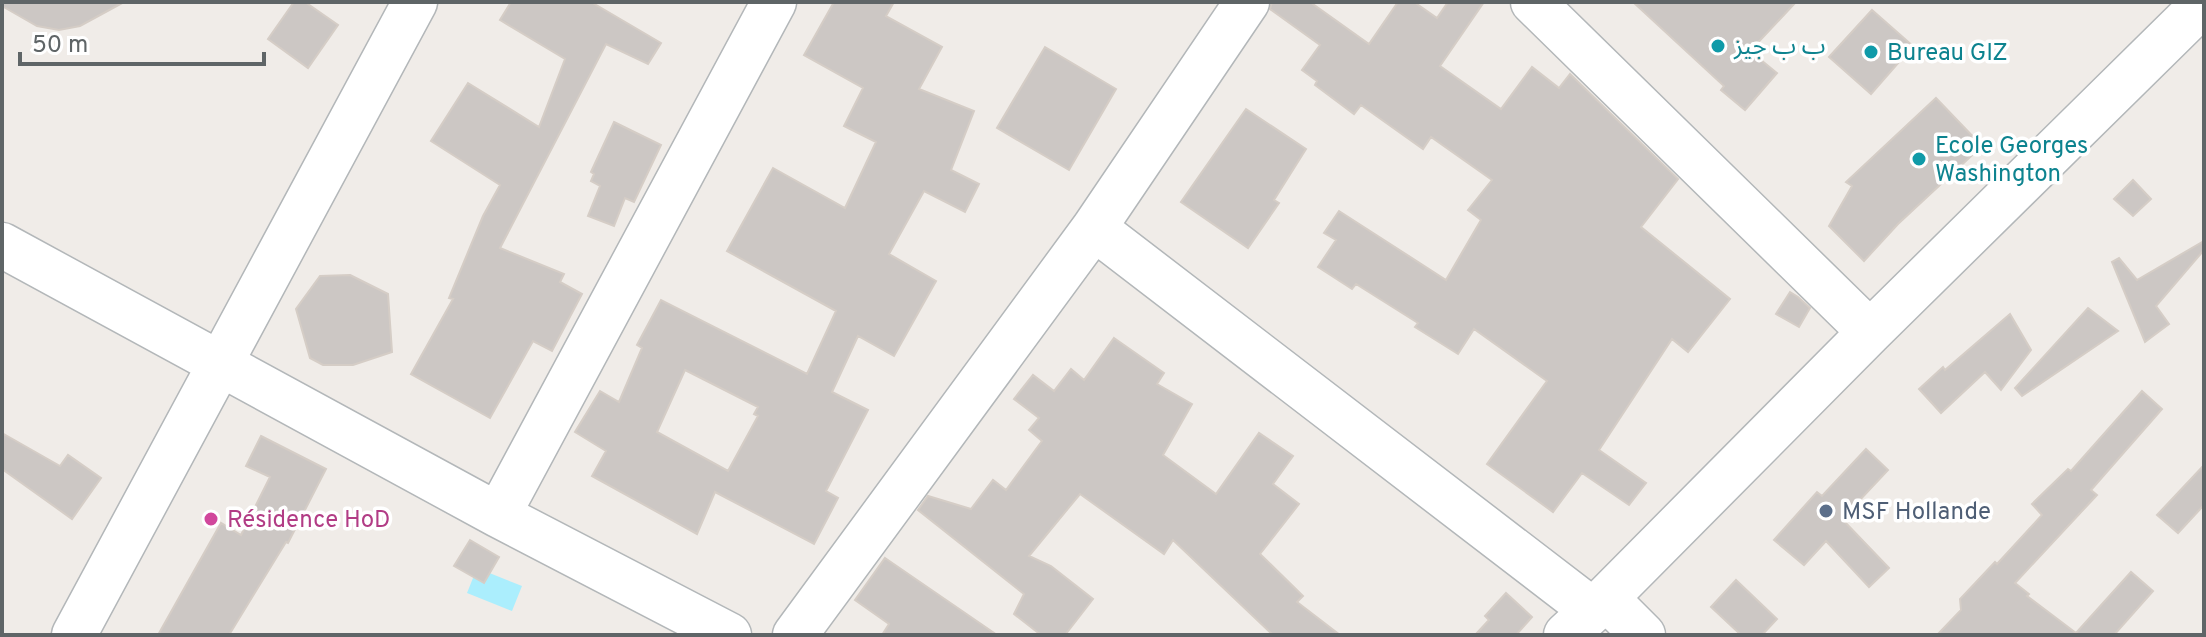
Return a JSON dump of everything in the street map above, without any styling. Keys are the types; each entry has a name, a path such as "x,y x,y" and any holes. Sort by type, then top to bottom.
{"street":[{"path":"74,635 415,2"},
{"path":"498,515 774,2"},
{"path":"1533,2 1870,332"},
{"path":"1588,614 2204,3"},
{"path":"795,635 1094,228 1236,6"},
{"path":"1094,228 1588,614 1643,635"},
{"path":"2,245 498,515 729,635"}],"water":[{"path":"477,568 522,586 512,611 467,593"}],"building":[{"path":"2,2 124,2 80,26 59,30 37,26 2,6"},
{"path":"294,2 305,2 338,25 308,68 268,39"},
{"path":"511,2 591,2 661,43 648,64 606,44 500,248 564,274 560,282 582,294 552,351 533,341 490,418 411,374 453,299 449,298 483,216 500,185 431,141 468,83 539,127 565,59 500,20"},
{"path":"834,2 894,2 886,16 942,47 919,89 974,111 951,170 979,184 965,212 924,191 889,254 936,281 894,356 858,336 832,392 868,410 826,491 838,498 814,544 715,492 697,534 592,476 606,451 575,432 600,391 619,402 642,348 637,345 661,300 807,374 836,311 727,251 773,168 845,208 876,142 844,126 863,88 804,55","holes":["685,370 758,407 754,414 758,416 728,471 657,432"]},
{"path":"1272,2 1310,2 1369,44 1398,2 1414,2 1437,18 1448,2 1484,2 1440,66 1501,109 1532,67 1559,88 1570,74 1678,179 1641,227 1730,299 1688,352 1672,339 1599,450 1646,483 1629,505 1582,473 1553,512 1487,464 1547,381 1474,329 1458,354 1415,327 1418,323 1356,284 1352,289 1318,267 1336,240 1324,233 1339,211 1446,280 1481,220 1468,210 1492,180 1431,137 1423,149 1361,105 1354,114 1315,85 1317,81 1302,70 1320,45 1270,9"},
{"name":"ب ب جيز","path":"1633,2 1796,2 1750,51 1777,73 1745,110 1721,90 1724,86"},
{"name":"Bureau GIZ","path":"1872,10 1913,46 1871,94 1829,57"},
{"path":"1045,47 1116,89 1069,170 997,128"},
{"name":"Ecole Georges Washington","path":"1936,98 1982,146 1898,224 1864,261 1829,226 1852,186 1846,182"},
{"path":"1246,109 1306,149 1274,200 1279,203 1248,248 1181,202"},
{"path":"614,122 661,145 634,202 625,198 614,226 588,216 600,186 591,181 594,174 591,172"},
{"path":"2133,180 2151,199 2133,216 2114,199"},
{"path":"2204,241 2204,250 2156,306 2169,324 2145,342 2112,262 2119,258 2137,280"},
{"path":"350,275 388,294 392,352 353,365 323,365 310,358 296,309 320,276"},
{"path":"1790,292 1810,308 1799,327 1776,314"},
{"path":"2088,308 2118,331 2022,396 2015,388"},
{"path":"2010,314 2031,350 2001,390 1985,372 1941,413 1919,389"},
{"path":"1114,338 1164,373 1157,384 1192,404 1163,455 1216,494 1259,433 1293,456 1273,484 1299,504 1260,554 1303,596 1297,602 1340,635 1273,635 1173,540 1164,554 1080,494 1029,556 1051,566 1093,599 1065,635 1041,635 1014,614 1024,594 918,510 928,496 971,509 993,480 1006,490 1042,441 1029,430 1039,418 1014,399 1033,375 1054,391 1071,369 1084,380"},
{"path":"2142,391 2162,409 2091,490 2097,495 2015,583 2029,594 2027,596 2076,633 2131,572 2153,591 2114,635 1937,635 1961,610 1960,599 2042,515 2032,504 2068,469 2071,471"},
{"path":"2,433 60,466 68,455 101,478 72,519 2,469"},
{"path":"261,436 326,469 288,543 229,635 158,635 221,523 241,535 270,477 246,466"},
{"path":"1866,449 1888,470 1842,519 1889,568 1869,587 1826,541 1804,565 1774,540 1817,492 1822,496"},
{"path":"2204,465 2204,505 2178,533 2157,515"},
{"path":"470,540 499,557 484,583 454,566"},
{"path":"885,558 997,635 882,635 889,624 855,600"},
{"path":"1736,580 1777,619 1762,635 1741,635 1711,607"},
{"path":"1506,593 1532,617 1516,635 1475,635 1489,620 1485,616"}],"place":[{"name":"ب ب جيز","path":"1718,46"},
{"name":"Bureau GIZ","path":"1871,52"},
{"name":"Ecole Georges Washington","path":"1919,159"},
{"name":"MSF Hollande","path":"1826,511"},
{"name":"Résidence HoD","path":"211,519"}]}
